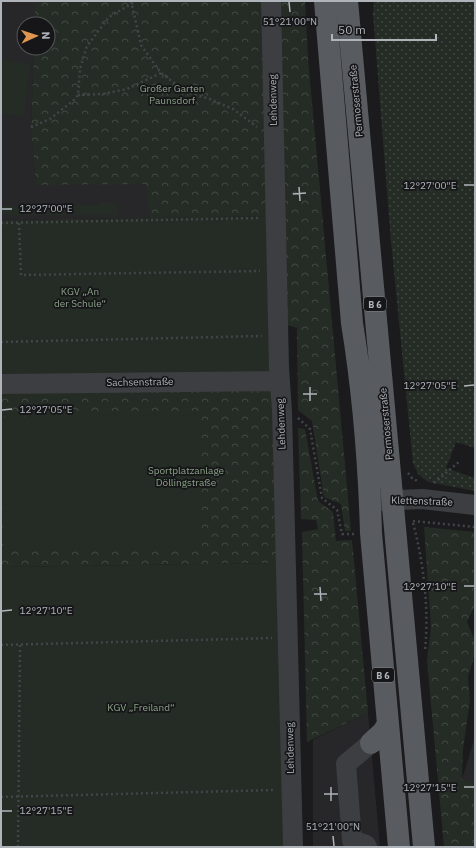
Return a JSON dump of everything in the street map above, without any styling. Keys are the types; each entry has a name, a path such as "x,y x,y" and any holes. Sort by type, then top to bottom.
{"main road":[{"name":"B 6","path":"325,1 333,112 352,323 357,355 399,847"},
{"name":"Permoserstraße","path":"347,1 424,847"},
{"path":"370,743 383,732 388,724"}],"street":[{"name":"Lehdenweg","path":"272,1 279,381 282,412 293,847"},
{"name":"Sachsenstraße","path":"1,384 279,381"},
{"name":"Klettenstraße","path":"370,502 393,499 422,499 475,505"},
{"path":"367,847 366,845 352,840 346,764 370,743"}],"path":[{"path":"78,95 80,68 87,46 109,17 132,2 141,45 161,73 186,92 210,99 233,109 262,131"},
{"path":"31,126 50,119 78,95 103,94 128,89 161,73"},
{"path":"1,223 260,218"},
{"path":"19,223 21,275 262,270"},
{"path":"1,342 264,336"},
{"path":"282,412 297,417 310,429 322,498 337,510 342,534 357,534"},
{"path":"432,485 460,461"},
{"path":"413,521 475,527"},
{"path":"1,645 288,638"},
{"path":"18,847 20,645"},
{"path":"1,797 292,790"}],"shaded area":[{"path":"1,1 35,1 35,16 16,16 16,56 34,56 31,126 36,184 147,184 150,218 1,220"},
{"path":"368,713 380,847 313,847 313,740"},
{"path":"475,737 475,783 462,779"}],"green space":[{"name":"Großer Garten Paunsdorf","path":"35,1 264,1 268,216 150,218 146,184 36,185 31,127 34,56 56,56 56,16 35,16"},
{"path":"277,1 305,1 308,58 351,531 345,531 341,504 324,497 312,421 298,410 297,328 287,325"},
{"path":"374,1 475,1 475,448 456,442 446,468 475,478 475,491 429,482 443,470 428,482 418,474 413,463 391,241 373,14"},
{"path":"1,60 30,63 24,116 1,114"},
{"path":"117,202 117,215 1,215 1,206 100,205 100,203"},
{"name":"KGV „An der Schule“","path":"268,216 273,372 1,377 1,220"},
{"name":"Sportplatzanlage Döllingstraße","path":"271,386 277,563 1,567 1,392"},
{"path":"201,415 202,547 3,550 1,417"},
{"path":"298,428 305,429 318,501 333,512 336,541 352,540 368,713 307,742 302,532 318,529 316,520 301,519"},
{"path":"424,527 475,532 475,605 467,622 475,641 475,653 468,677 470,700 463,749 462,779 475,783 475,847 444,847 427,660 431,627"},
{"name":"KGV „Freiland“","path":"277,563 286,847 1,847 1,567"}]}
